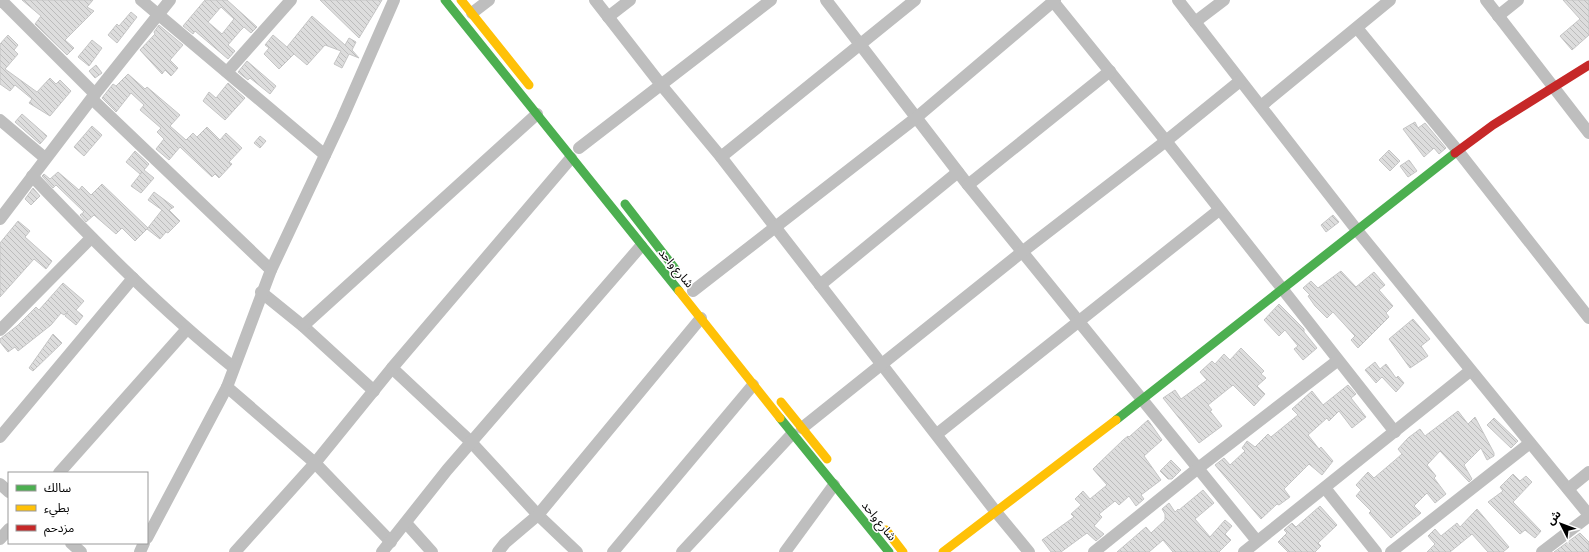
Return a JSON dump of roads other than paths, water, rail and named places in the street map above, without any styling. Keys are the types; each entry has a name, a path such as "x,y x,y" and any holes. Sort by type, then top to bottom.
{"street":[{"path":"0,0 94,96 271,270"},
{"path":"141,0 325,155"},
{"path":"2,212 32,176 157,14 170,0"},
{"path":"227,72 290,0"},
{"path":"148,536 227,387 261,292 325,155 394,0"},
{"name":"شارع واحد","path":"445,0 537,114 577,150 589,180 620,216 641,246 701,318 753,385 831,464"},
{"path":"461,0 535,94"},
{"path":"472,13 489,0"},
{"path":"595,0 662,86 721,157 996,512 1029,552"},
{"path":"608,17 630,0"},
{"path":"235,552 315,463 392,368 577,150 662,86 771,0"},
{"path":"826,0 968,185 1197,469 1257,541"},
{"path":"721,157 915,0"},
{"path":"690,288 775,228 917,117 1053,0 1395,432"},
{"path":"1178,0 1356,230 1589,516 1542,552"},
{"path":"1195,22 1224,0"},
{"path":"1261,106 1390,0"},
{"path":"1486,0 1589,133"},
{"path":"1498,16 1518,0"},
{"path":"1357,28 1458,151 1589,318"},
{"path":"943,552 1142,400 1282,288 1458,151 1493,125 1589,65"},
{"path":"968,185 1110,71"},
{"path":"682,552 797,431 1022,252 1166,141 1240,81"},
{"path":"303,326 537,114"},
{"path":"0,120 45,158"},
{"path":"589,180 598,172"},
{"path":"820,284 958,172"},
{"path":"32,176 91,238 186,329 233,367"},
{"name":"شارع واحد","path":"618,196 690,288"},
{"path":"620,216 628,208"},
{"path":"937,434 1219,210"},
{"path":"0,330 91,238"},
{"path":"382,552 471,442 641,246"},
{"path":"0,437 133,278"},
{"path":"261,292 303,326 374,391"},
{"path":"498,552 505,543 538,515 701,318"},
{"path":"60,472 186,329"},
{"path":"1094,552 1197,469 1338,361"},
{"path":"392,368 471,442 538,515 578,552"},
{"path":"1244,552 1470,371"},
{"path":"613,552 753,385"},
{"path":"227,387 315,463 390,542"},
{"name":"شارع واحد","path":"775,395 797,431 834,485 889,552"},
{"path":"1391,552 1530,443"},
{"path":"1568,489 1589,472"},
{"path":"0,484 8,491"},
{"path":"786,552 834,485"},
{"path":"1324,488 1376,552"},
{"path":"856,513 866,505"},
{"name":"شارع واحد","path":"879,522 903,552"},
{"path":"406,523 432,552"},
{"path":"0,539 8,530"},
{"path":"71,544 81,552"}]}
